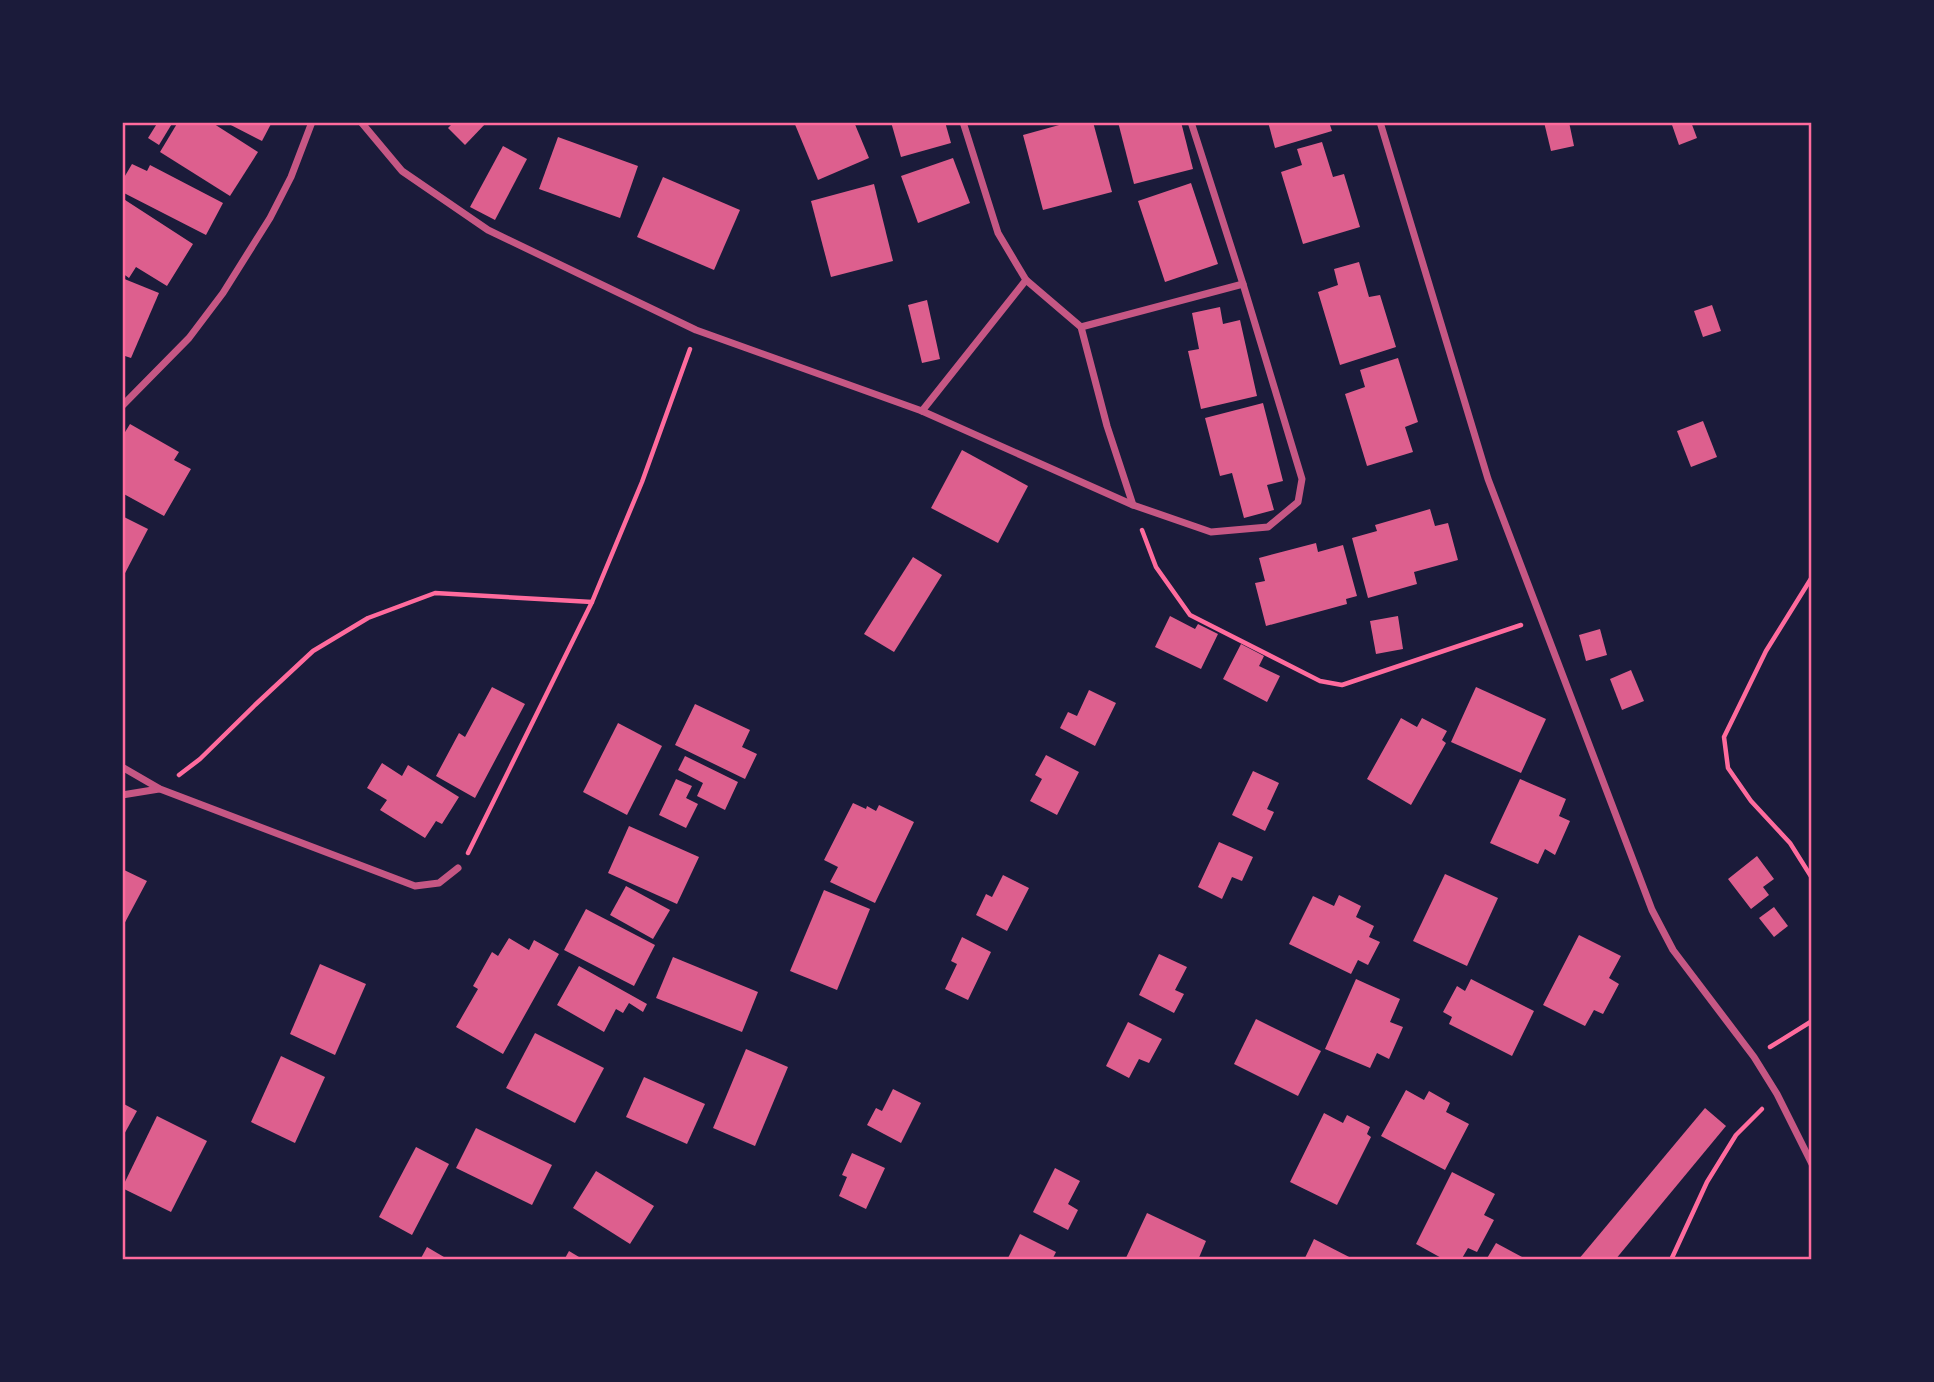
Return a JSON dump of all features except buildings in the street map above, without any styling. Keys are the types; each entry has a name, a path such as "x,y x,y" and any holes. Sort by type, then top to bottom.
{"street":[{"path":"122,406 189,338 223,293 270,218 291,177 312,122"},
{"path":"361,122 402,171 488,230 696,330 922,411 1133,505 1211,532 1268,527 1298,502 1302,479 1191,122"},
{"path":"963,122 998,233 1026,280 1081,327 1107,426 1133,505"},
{"path":"1380,122 1488,479 1652,910 1673,950 1754,1057 1777,1094 1811,1164"},
{"path":"922,411 1026,280"},
{"path":"1081,327 1243,284"},
{"path":"122,767 160,789 415,886 439,883 458,868"},
{"path":"122,795 160,789"}],"path":[{"path":"458,868 477,838 592,602 647,469 696,330"},
{"path":"1133,505 1156,567 1190,615 1320,681 1342,685 1542,617"},
{"path":"1811,577 1766,651 1724,737 1728,768 1751,801 1790,843 1811,878"},
{"path":"160,789 200,760 313,651 368,618 435,593 592,602"},
{"path":"1754,1057 1811,1021"},
{"path":"1671,1259 1707,1182 1736,1135 1777,1094"}]}
